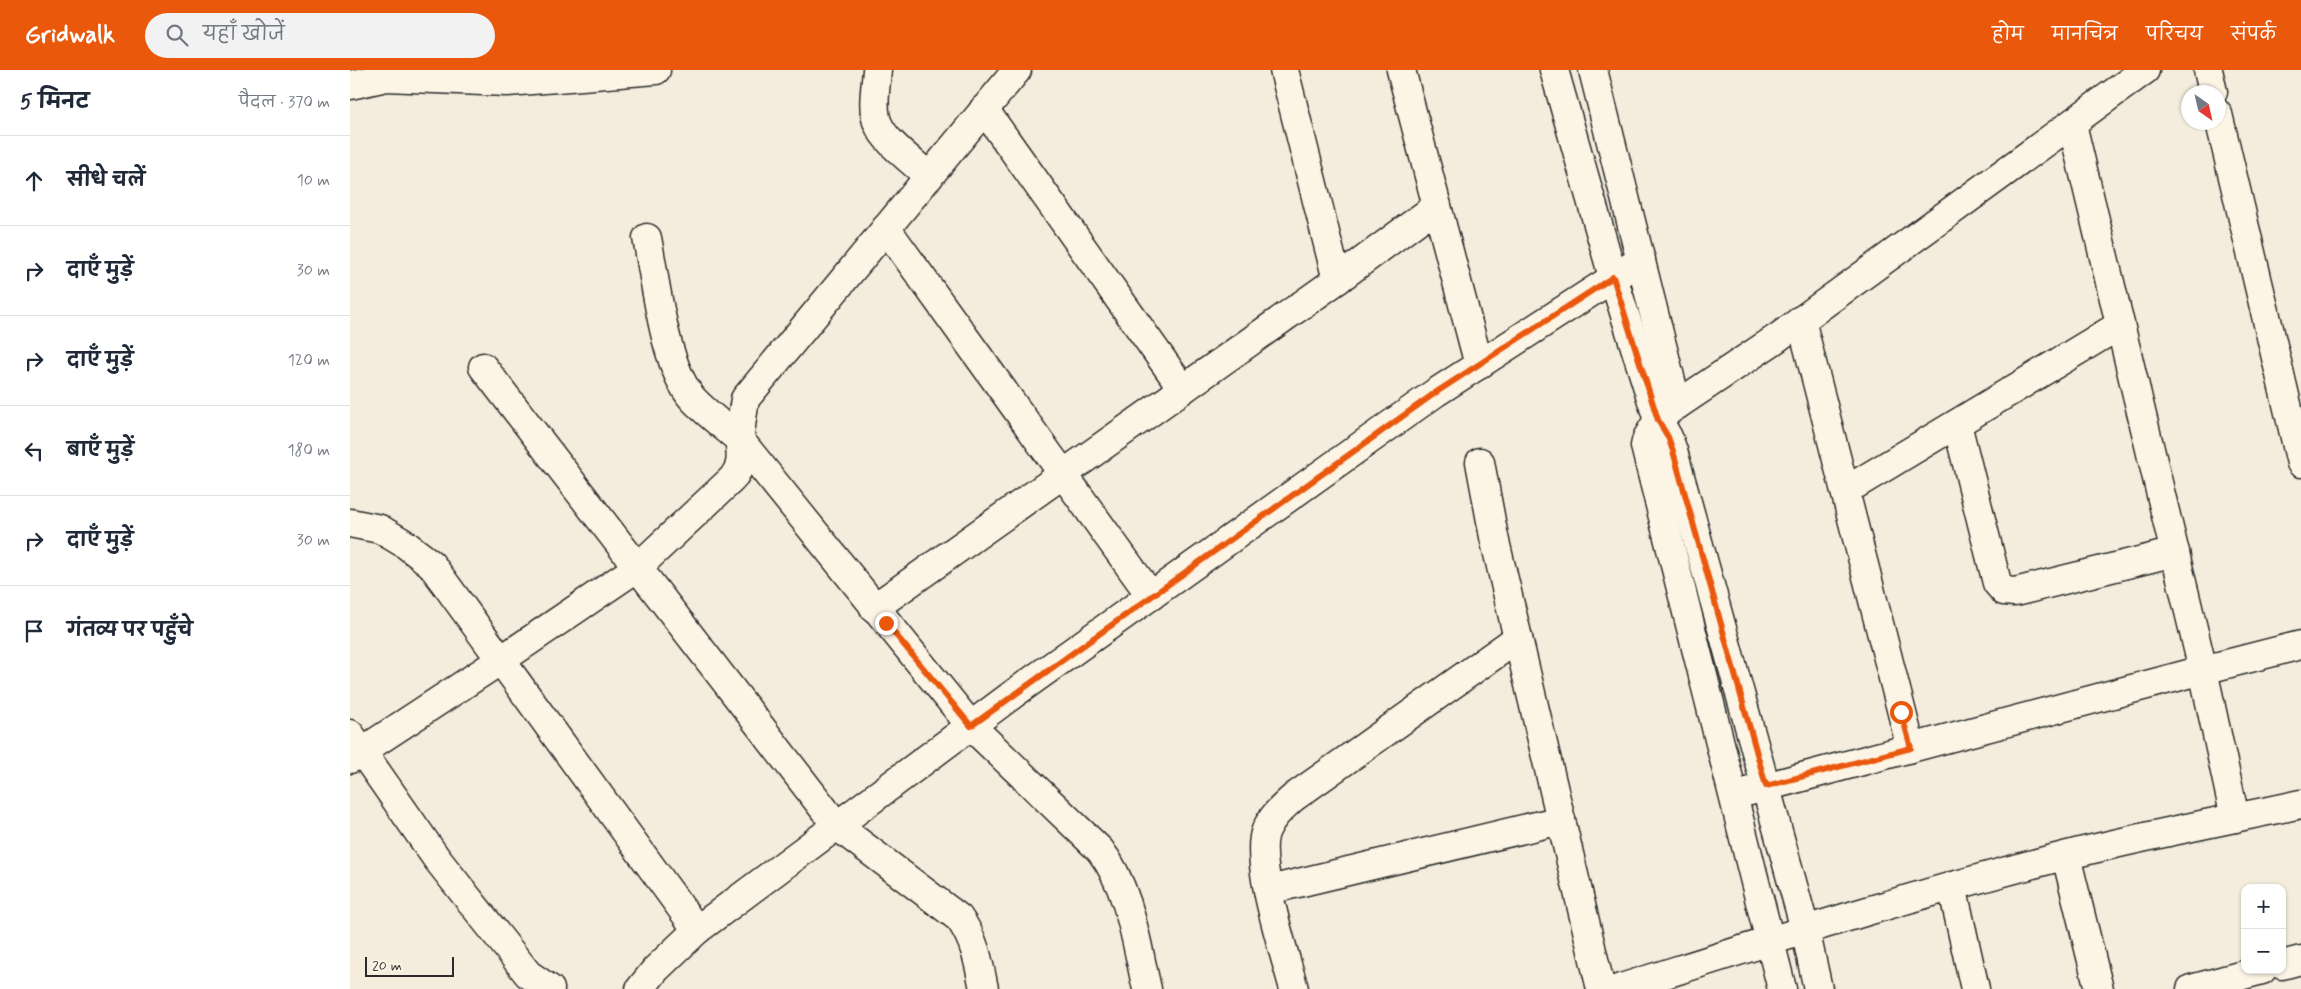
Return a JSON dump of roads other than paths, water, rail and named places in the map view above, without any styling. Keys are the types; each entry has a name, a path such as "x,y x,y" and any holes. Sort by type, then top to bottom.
{"street":[{"path":"350,85 386,77 412,74 507,82 656,70"},
{"path":"877,70 875,102 878,123 888,138 929,177"},
{"path":"1284,70 1337,280"},
{"path":"1401,70 1479,365"},
{"path":"1554,70 1613,277 1667,412"},
{"path":"1592,70 1641,260 1667,412 1668,437 1805,929 1818,989"},
{"path":"1782,989 1645,446 1647,438 1667,412 1801,320 2145,70"},
{"path":"2208,70 2211,85"},
{"path":"550,989 528,974 437,859 354,749 501,660 638,567 732,479 739,469 742,458 740,440 745,400 984,109 1019,71"},
{"path":"984,109 1183,389"},
{"path":"2072,124 2203,670 2235,818"},
{"path":"2222,130 2301,463"},
{"path":"874,608 1337,280 1437,206"},
{"path":"886,228 1151,596"},
{"path":"648,238 672,363 682,383 694,399 740,440 971,726 1100,850 1112,866 1125,896 1147,989"},
{"path":"640,989 656,969 698,930 971,726 1435,393 1641,260"},
{"path":"1801,320 1911,748"},
{"path":"1845,491 2120,325"},
{"path":"483,367 837,826 959,918 975,945 984,989"},
{"path":"1957,424 1998,583 2004,591 2015,592 2175,552"},
{"path":"1480,462 1494,537 1600,989"},
{"path":"350,523 380,529 405,544 431,564 698,930"},
{"path":"1294,989 1269,890 1263,849 1266,831 1277,812 1294,797 1518,638"},
{"path":"1733,796 2301,645"},
{"path":"1618,989 1805,929 1952,886 2066,856 2301,804"},
{"path":"1269,890 1561,820"},
{"path":"2066,856 2099,989"},
{"path":"1952,886 1975,989"},
{"path":"2286,964 2301,960"},
{"path":"2191,989 2247,974"}]}
